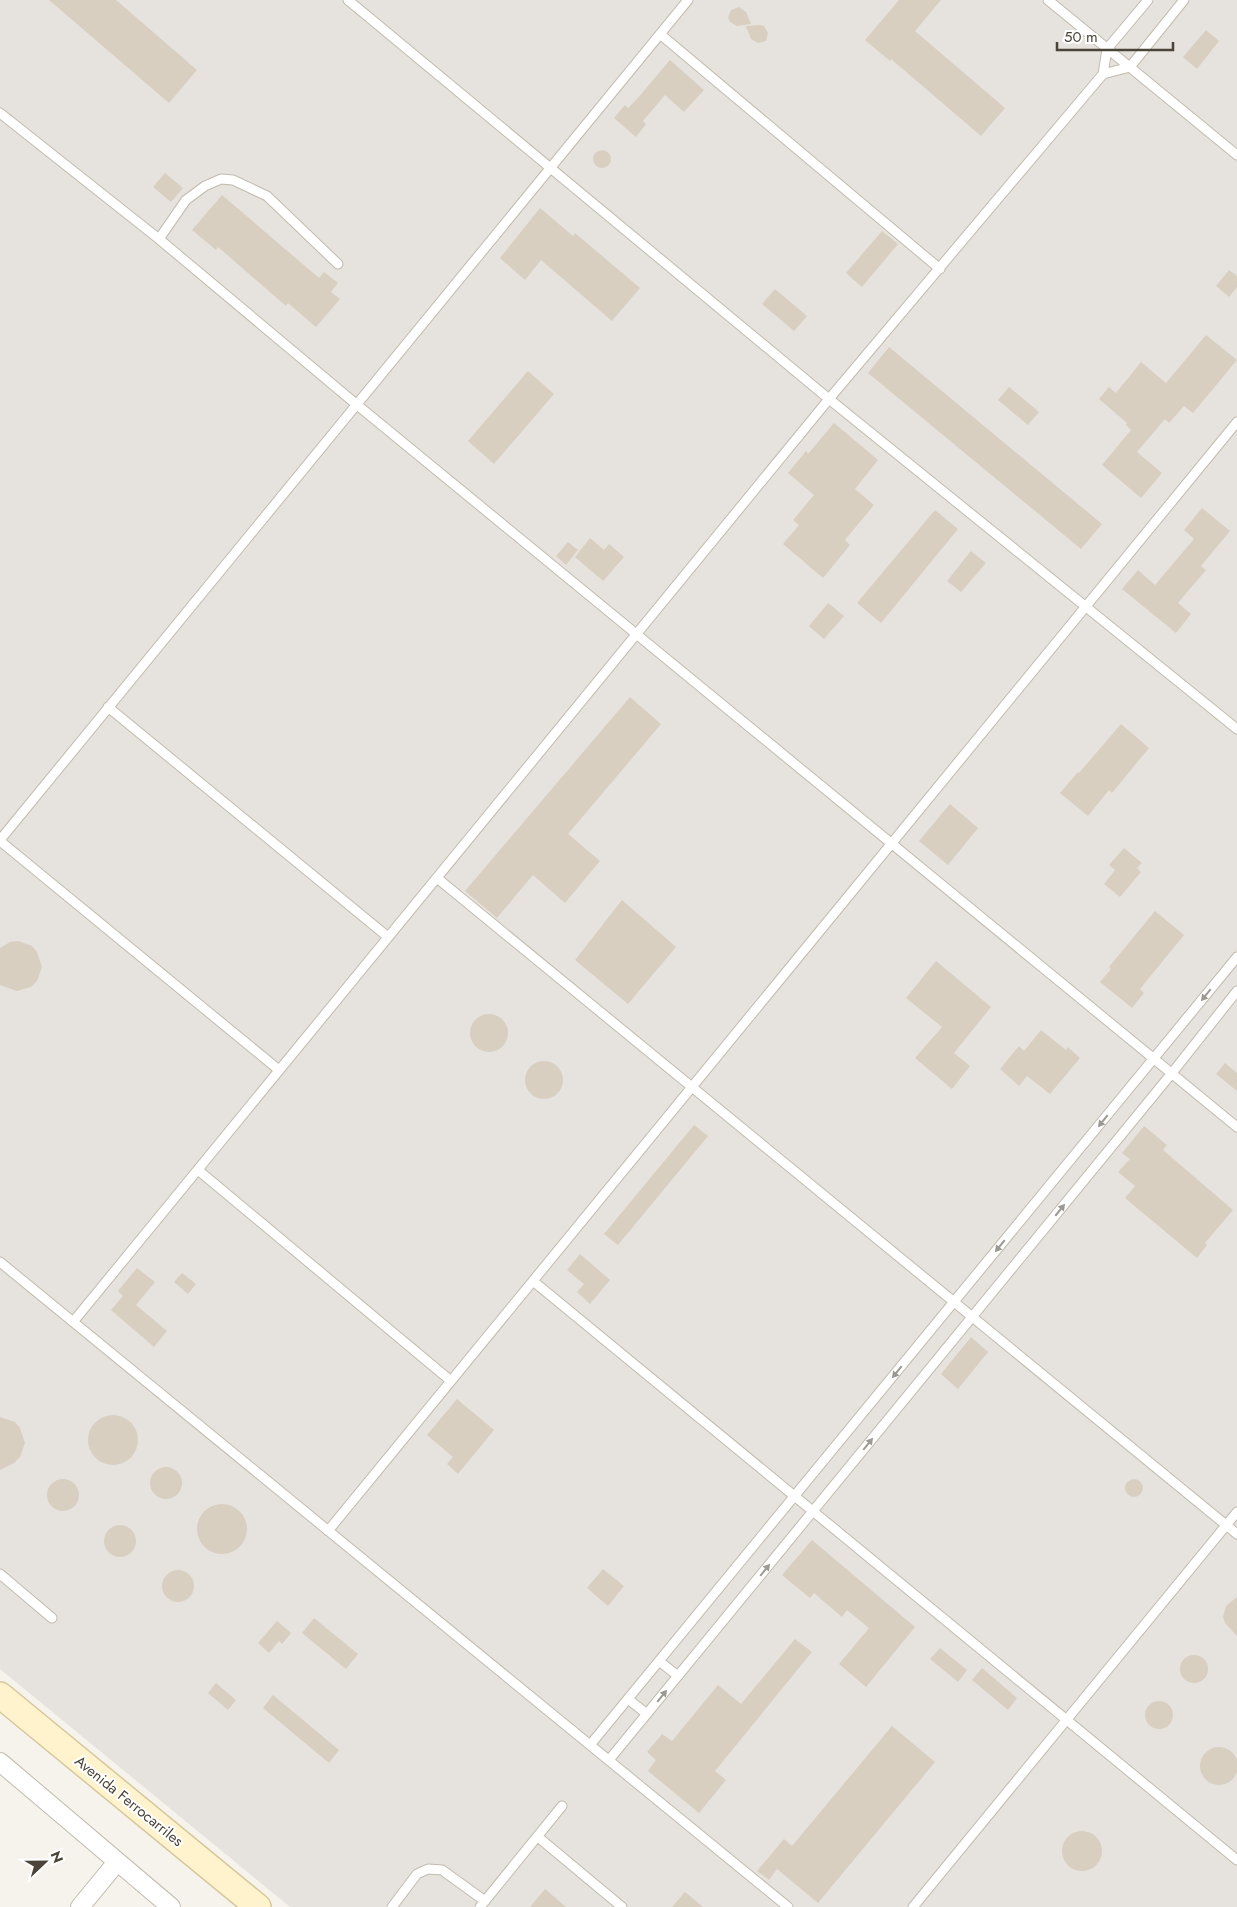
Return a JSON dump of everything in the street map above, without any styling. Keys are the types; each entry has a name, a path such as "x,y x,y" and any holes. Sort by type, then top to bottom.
{"main road":[{"name":"Avenida Ferrocarriles","path":"0,1695 258,1907"}],"street":[{"path":"0,1762 172,1907"},
{"path":"80,1907 117,1862"}],"lane":[{"path":"348,0 829,399 1237,729"},
{"path":"279,1070 0,840 688,0"},
{"path":"1048,0 1237,155"},
{"path":"73,1322 829,399 1103,74 1107,49 1148,0"},
{"path":"1103,74 1130,67 1184,0"},
{"path":"660,34 940,269"},
{"path":"0,113 159,239 356,404 1237,1127"},
{"path":"159,239 186,200 205,186 221,179 232,180 267,196 338,264"},
{"path":"328,1531 1237,422"},
{"path":"108,708 388,937"},
{"path":"437,878 1237,1534"},
{"path":"590,1745 1237,957"},
{"path":"609,1760 1237,992"},
{"path":"198,1170 451,1381"},
{"path":"0,1262 788,1907"},
{"path":"533,1281 1237,1860"},
{"path":"913,1907 1237,1512"},
{"path":"0,1574 52,1618"},
{"path":"659,1661 678,1676"},
{"path":"628,1699 646,1714"},
{"path":"392,1907 417,1874 428,1869 442,1870 482,1904 562,1806"},
{"path":"538,1837 622,1907"}],"shaded area":[{"path":"0,0 1237,0 1237,1907 290,1907 0,1669"}],"building":[{"path":"49,0 116,0 197,70 169,103"},
{"path":"899,0 941,0 915,31 1005,108 981,136 891,59 890,61 865,40"},
{"path":"739,7 746,12 751,24 737,26 730,22 728,18 731,10"},
{"path":"746,26 764,26 768,33 766,41 758,43 751,39"},
{"path":"1206,30 1219,41 1197,69 1183,57"},
{"path":"670,60 704,90 684,112 665,95 643,121 646,124 636,137 614,118 625,105 628,108 637,99"},
{"path":"598,150 606,150 611,155 609,166 598,168 593,163 593,155"},
{"path":"165,173 183,188 171,202 153,187"},
{"path":"222,195 319,278 324,272 338,283 331,292 340,299 316,327 288,303 286,306 218,247 216,250 192,230"},
{"path":"540,208 573,236 575,233 640,288 612,321 541,260 525,280 500,258"},
{"path":"882,231 898,244 862,287 846,273"},
{"path":"1229,270 1237,276 1237,287 1229,297 1216,286"},
{"path":"775,289 807,316 794,331 762,304"},
{"path":"1206,335 1237,360 1193,413 1184,406 1169,423 1165,419 1137,452 1162,473 1141,498 1102,465 1131,430 1126,425 1127,423 1099,399 1109,387 1116,393 1141,362 1166,383"},
{"path":"889,347 1102,524 1081,549 868,373"},
{"path":"528,371 554,394 494,464 468,441"},
{"path":"1009,387 1039,412 1028,425 998,400"},
{"path":"834,423 878,460 855,489 874,505 845,540 850,545 823,578 783,544 799,525 793,520 814,495 788,473 806,451 808,454"},
{"path":"1202,508 1230,531 1201,566 1206,570 1178,603 1191,614 1176,633 1122,589 1138,570 1155,585 1194,539 1184,530"},
{"path":"935,510 958,529 881,623 857,603"},
{"path":"590,538 604,550 609,544 624,557 603,581 575,557"},
{"path":"568,542 578,550 566,565 556,556"},
{"path":"971,551 986,563 961,592 947,581"},
{"path":"828,603 844,616 824,639 809,626"},
{"path":"630,697 661,724 568,834 600,861 565,903 533,875 497,918 465,891"},
{"path":"1121,724 1149,748 1112,793 1109,790 1088,816 1060,793"},
{"path":"950,804 978,828 948,865 919,841"},
{"path":"1124,848 1142,863 1137,868 1141,872 1120,897 1104,884 1115,870 1109,865"},
{"path":"622,900 676,947 628,1004 575,960"},
{"path":"1155,911 1184,935 1140,989 1144,993 1132,1008 1100,982 1111,969 1109,967"},
{"path":"18,941 32,946 37,952 42,967 37,981 31,987 17,991 0,985 0,948 10,942"},
{"path":"936,961 991,1007 954,1053 970,1066 952,1089 915,1058 942,1027 906,998"},
{"path":"489,1014 503,1019 508,1033 503,1047 489,1052 475,1047 470,1033 475,1019"},
{"path":"1041,1030 1066,1050 1068,1047 1080,1058 1050,1094 1027,1076 1019,1086 1000,1069 1019,1046 1024,1051"},
{"path":"544,1061 558,1066 563,1080 558,1094 544,1099 530,1094 525,1080 530,1066"},
{"path":"1225,1063 1237,1073 1237,1091 1216,1074"},
{"path":"694,1125 708,1136 618,1245 604,1234"},
{"path":"1144,1126 1167,1145 1163,1150 1233,1210 1205,1243 1207,1245 1197,1258 1125,1198 1135,1186 1118,1172 1130,1159 1122,1153"},
{"path":"580,1254 610,1280 590,1304 577,1292 584,1284 567,1270"},
{"path":"137,1268 155,1282 136,1305 167,1331 154,1347 111,1310 123,1296 118,1291"},
{"path":"182,1273 196,1284 188,1294 174,1282"},
{"path":"971,1337 988,1352 958,1389 941,1374"},
{"path":"457,1399 494,1430 458,1474 447,1464 453,1457 427,1435"},
{"path":"113,1415 127,1419 134,1426 138,1440 134,1454 127,1461 113,1465 99,1461 92,1454 88,1440 92,1426 99,1419"},
{"path":"0,1417 15,1422 20,1428 25,1443 20,1457 14,1463 0,1470"},
{"path":"166,1467 172,1468 177,1472 181,1477 181,1489 177,1494 172,1498 166,1499 160,1498 155,1494 151,1489 150,1483 151,1477 155,1472 160,1468"},
{"path":"63,1479 69,1480 74,1484 78,1489 78,1501 74,1506 69,1510 63,1511 57,1510 52,1506 48,1501 47,1495 48,1489 52,1484 57,1480"},
{"path":"1130,1479 1138,1479 1143,1484 1141,1495 1130,1497 1125,1492 1125,1484"},
{"path":"222,1504 236,1508 243,1515 247,1529 243,1543 236,1550 222,1554 208,1550 201,1543 197,1529 201,1515 208,1508"},
{"path":"120,1525 126,1526 131,1530 135,1535 135,1547 131,1552 126,1556 120,1557 114,1556 109,1552 105,1547 104,1541 105,1535 109,1530 114,1526"},
{"path":"812,1540 915,1627 866,1687 839,1664 869,1628 847,1610 842,1617 814,1593 810,1598 782,1575"},
{"path":"603,1569 624,1586 608,1606 587,1588"},
{"path":"178,1570 184,1571 189,1575 193,1580 193,1592 189,1597 184,1601 178,1602 172,1601 167,1597 163,1592 162,1586 163,1580 167,1575 172,1571"},
{"path":"1237,1597 1237,1636 1225,1623 1223,1617 1226,1606"},
{"path":"314,1618 358,1654 346,1669 302,1633"},
{"path":"277,1621 291,1633 282,1644 279,1641 269,1653 258,1643"},
{"path":"795,1639 812,1652 715,1771 726,1780 699,1813 648,1771 656,1760 647,1752 662,1734 672,1741 718,1685 741,1704"},
{"path":"940,1648 967,1670 958,1682 930,1659"},
{"path":"1194,1655 1204,1659 1208,1669 1204,1679 1194,1683 1184,1679 1180,1669 1184,1659"},
{"path":"982,1668 1017,1698 1008,1710 972,1680"},
{"path":"216,1683 236,1700 228,1710 208,1693"},
{"path":"273,1695 339,1750 329,1763 263,1708"},
{"path":"1159,1701 1169,1705 1173,1715 1169,1725 1159,1729 1149,1725 1145,1715 1149,1705"},
{"path":"892,1726 935,1762 818,1903 777,1869 769,1880 757,1871 784,1839 792,1846"},
{"path":"1219,1747 1233,1752 1238,1766 1233,1780 1219,1785 1205,1780 1200,1766 1205,1752"},
{"path":"1082,1831 1096,1837 1102,1851 1096,1865 1082,1871 1068,1865 1062,1851 1068,1837"},
{"path":"545,1889 566,1907 530,1907"},
{"path":"685,1892 703,1907 672,1907"}]}
